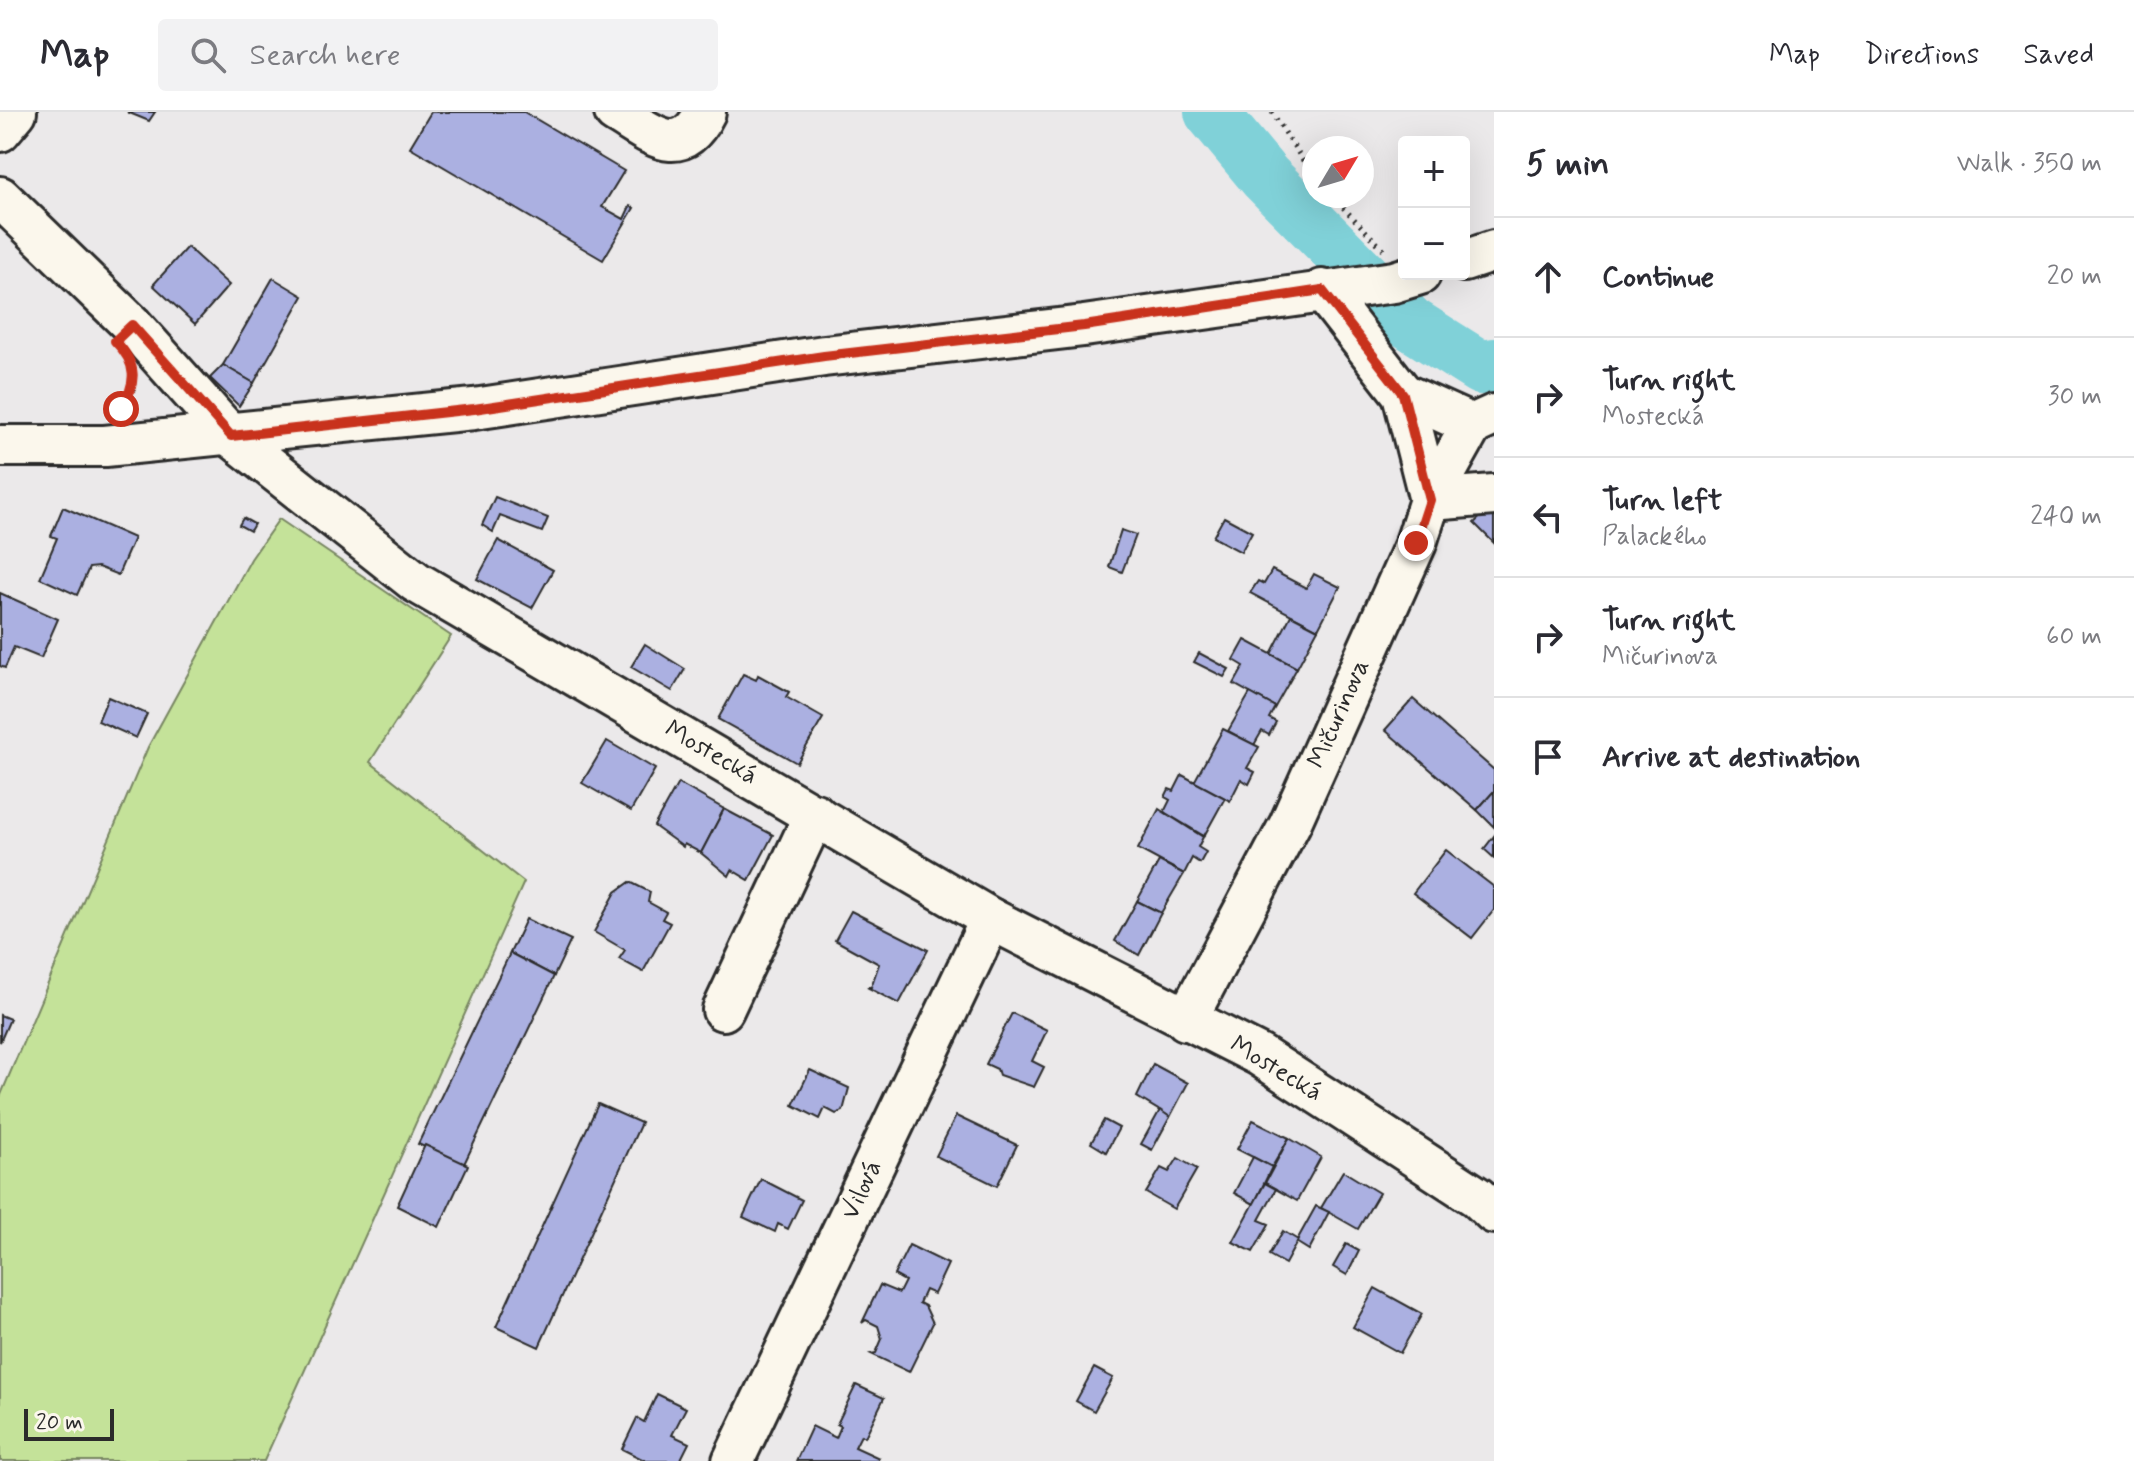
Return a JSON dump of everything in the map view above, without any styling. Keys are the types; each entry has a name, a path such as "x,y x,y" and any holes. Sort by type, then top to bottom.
{"street":[{"path":"0,131 16,112"},
{"path":"615,112 660,139 679,141 691,135 705,112"},
{"name":"Mostecká","path":"0,197 132,325 231,436 416,582 991,919 1259,1055 1477,1197 1494,1213"},
{"path":"1470,259 1494,251"},
{"path":"0,446 105,446 231,436 474,409 824,356 1084,326 1398,279"},
{"path":"1322,290 1403,394 1430,500 1494,495"},
{"path":"1403,394 1483,420"},
{"name":"Mičurinova","path":"1186,1020 1290,824 1416,543 1430,500 1483,420"},
{"path":"723,1010 815,814"},
{"name":"Vilová","path":"733,1461 991,919"}],"path":[{"path":"1272,112 1302,159"},
{"path":"1344,208 1398,264"},
{"path":"112,414 121,409 133,390 134,370"}],"green space":[{"path":"279,519 451,636 370,762 524,882 264,1461 0,1461 0,1097 148,747 251,559"}],"building":[{"path":"127,112 155,112 149,121"},
{"path":"431,112 524,112 624,171 602,207 624,219 630,206 634,208 603,260 410,147"},
{"path":"187,247 229,285 195,324 153,285"},
{"path":"273,278 303,296 254,383 223,365"},
{"path":"223,365 254,383 239,406 210,378"},
{"path":"495,497 548,518 542,532 500,516 493,532 482,525"},
{"path":"1494,505 1494,543 1474,523"},
{"path":"63,507 134,538 118,575 98,567 89,568 77,595 40,578 57,538 51,536"},
{"path":"1224,517 1252,532 1241,552 1213,537"},
{"path":"243,518 254,524 250,531 239,525"},
{"path":"1121,530 1136,535 1122,572 1109,567"},
{"path":"498,540 553,570 532,608 477,579"},
{"path":"1272,570 1306,588 1314,574 1340,587 1318,629 1250,593 1258,581 1264,584"},
{"path":"0,593 58,619 41,658 14,647 5,668 0,666"},
{"path":"1291,615 1318,629 1297,668 1271,654"},
{"path":"1245,640 1297,668 1275,707 1234,684 1244,666 1234,660"},
{"path":"645,644 685,669 672,691 631,667"},
{"path":"1199,653 1229,669 1224,677 1194,662"},
{"path":"743,674 756,680 758,675 789,692 786,697 823,718 797,763 718,719"},
{"path":"1250,693 1275,707 1269,718 1276,722 1269,735 1262,731 1254,745 1228,731"},
{"path":"108,697 147,714 136,738 98,721"},
{"path":"1413,699 1494,770 1494,791 1477,810 1385,730"},
{"path":"1223,729 1259,747 1247,768 1255,772 1249,784 1241,779 1230,801 1194,782"},
{"path":"607,741 655,769 631,811 582,783"},
{"path":"1182,775 1225,798 1204,836 1164,812 1170,800 1165,797 1169,789 1174,791"},
{"path":"678,783 724,809 701,853 684,844 683,847 654,826"},
{"path":"1494,791 1494,827 1477,810"},
{"path":"724,809 773,835 749,880 732,870 729,876 701,853"},
{"path":"1159,809 1203,837 1198,847 1206,852 1200,863 1192,858 1184,874 1138,849"},
{"path":"1494,836 1494,858 1484,849"},
{"path":"1446,850 1494,887 1494,910 1472,938 1413,893"},
{"path":"1159,861 1184,874 1161,913 1137,901"},
{"path":"630,882 650,892 648,902 666,912 662,919 670,923 643,972 619,959 625,950 594,932 616,892"},
{"path":"1137,901 1161,913 1139,955 1115,941"},
{"path":"851,911 928,950 899,1004 867,987 871,987 879,964 835,940"},
{"path":"526,919 571,940 554,976 510,953"},
{"path":"510,953 554,976 464,1164 418,1144"},
{"path":"1012,1013 1047,1030 1032,1061 1044,1067 1034,1087 999,1075 997,1069 986,1064"},
{"path":"0,1015 10,1019 0,1042"},
{"path":"1153,1064 1188,1083 1170,1117 1137,1097"},
{"path":"810,1070 849,1088 843,1111 836,1114 825,1108 820,1119 793,1105"},
{"path":"598,1104 641,1123 539,1347 496,1327"},
{"path":"1160,1110 1170,1117 1152,1150 1141,1144"},
{"path":"956,1116 1017,1145 997,1186 936,1156"},
{"path":"1104,1120 1119,1128 1106,1152 1091,1143"},
{"path":"1253,1120 1289,1138 1272,1167 1237,1149"},
{"path":"1289,1138 1321,1157 1297,1201 1265,1183"},
{"path":"425,1145 468,1165 439,1227 397,1206"},
{"path":"1253,1157 1272,1167 1254,1204 1234,1193"},
{"path":"1178,1158 1197,1169 1174,1209 1146,1193 1161,1168 1169,1172"},
{"path":"1343,1171 1379,1193 1358,1229 1321,1208"},
{"path":"761,1179 802,1200 788,1229 778,1224 775,1232 743,1217"},
{"path":"1265,1183 1276,1189 1259,1220 1269,1224 1253,1252 1233,1242"},
{"path":"1316,1206 1329,1212 1309,1250 1296,1242"},
{"path":"1283,1231 1298,1240 1285,1264 1269,1255"},
{"path":"1346,1244 1359,1251 1347,1275 1333,1267"},
{"path":"909,1245 948,1264 934,1294 925,1290 919,1303 925,1306 933,1323 909,1372 871,1354 876,1353 882,1339 878,1326 866,1320 862,1323 880,1285 899,1293 905,1281 894,1275"},
{"path":"1375,1288 1422,1314 1400,1353 1353,1327"},
{"path":"1094,1368 1113,1378 1094,1411 1076,1401"},
{"path":"856,1385 884,1398 865,1437 861,1435 855,1447 879,1458 877,1461 796,1461 812,1426 836,1438 841,1426 837,1424"},
{"path":"657,1394 686,1408 672,1435 689,1443 680,1461 646,1461 622,1449 637,1418 644,1422"}],"waterway":[{"path":"1211,112 1265,177 1410,323 1481,368 1494,365"}],"route":[{"path":"121,409 133,390 134,370 126,352 115,341 132,325 231,436 474,409 824,356 1084,326 1322,290 1403,394 1430,500 1416,543"}]}
